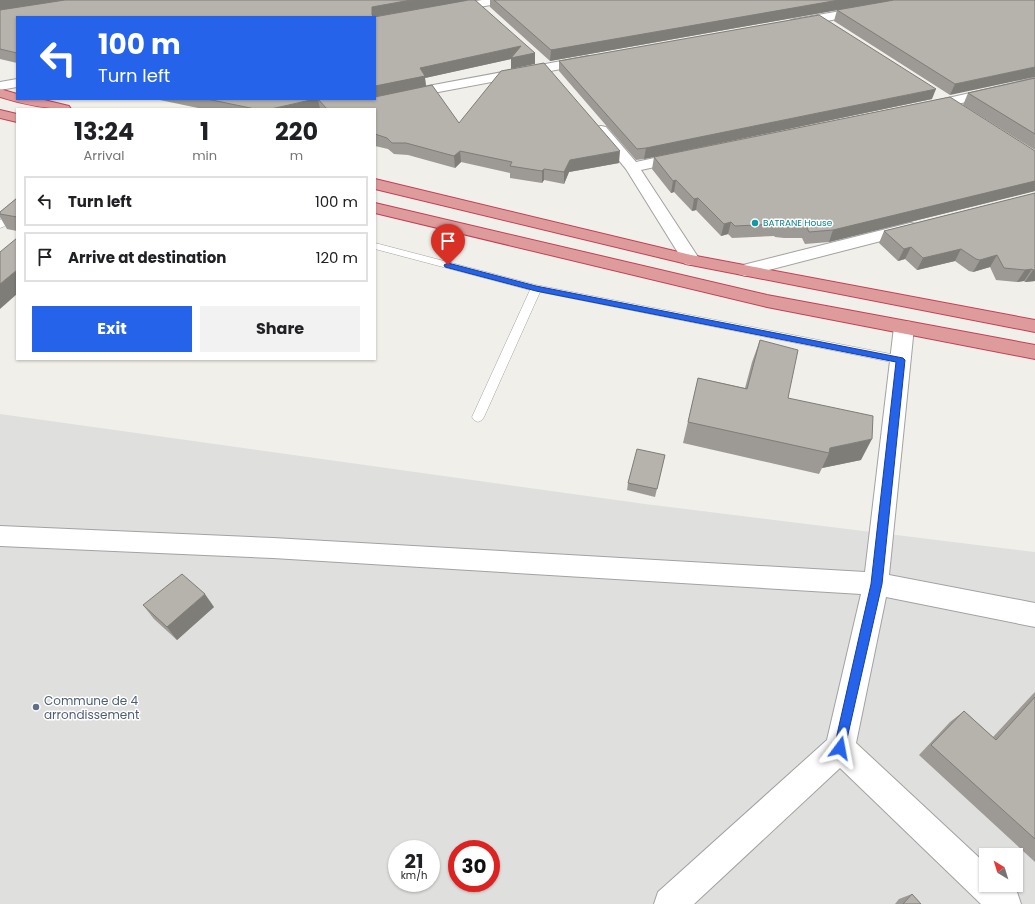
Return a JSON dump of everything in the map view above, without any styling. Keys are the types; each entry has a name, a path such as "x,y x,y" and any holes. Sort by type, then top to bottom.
{"highway":[{"path":"0,94 16,98"},
{"path":"27,100 60,108"},
{"path":"0,114 16,118"},
{"path":"376,184 690,260 1035,326"},
{"path":"376,208 767,301 1035,352"}],"street":[{"path":"438,11 475,2 503,0"},
{"path":"781,26 922,0"},
{"path":"475,2 488,15"},
{"path":"820,19 833,27"},
{"path":"536,56 557,79"},
{"path":"350,108 428,90 602,57"},
{"path":"917,109 1035,82"},
{"path":"0,86 16,83"},
{"path":"935,94 961,111"},
{"path":"592,120 632,167 690,260"},
{"path":"632,167 694,154"},
{"path":"745,270 928,224"},
{"path":"670,904 840,748 876,584 904,327"},
{"path":"0,536 281,549 876,584 1035,615"},
{"path":"840,748 1005,904"}],"lane":[{"path":"0,225 16,213"},
{"path":"376,246 536,288 901,360"},
{"path":"478,416 536,288"}],"shaded area":[{"path":"0,414 645,504 1035,552 1035,904 0,904"}],"building":[{"path":"65,0 411,0 372,7 373,16 16,16 16,53 0,49 0,10"},
{"path":"475,0 535,53 511,58 521,46 420,68 425,76 376,86 376,17"},
{"path":"494,0 839,0 551,50"},
{"path":"894,0 1035,0 1035,67 955,84 837,10"},
{"path":"819,15 936,89 637,149 559,61"},
{"path":"544,63 620,151 570,160 564,172 544,169 542,171 510,166 512,162 460,151 454,156 406,143 392,143 387,138 376,134 376,108 326,108 319,100 376,100 376,97 432,85 459,123 501,71"},
{"path":"1035,78 1035,134 968,93"},
{"path":"950,97 1035,151 1035,181 833,230 809,232 806,226 788,226 778,224 735,226 731,222 724,224 698,198 694,199 676,180 673,181 654,157"},
{"path":"212,100 311,100 275,108 250,108"},
{"path":"1035,193 1035,270 1004,268 997,255 980,260 961,249 923,258 911,247 904,249 884,231"},
{"path":"16,199 16,217 0,214 0,212"},
{"path":"16,239 16,271 0,284 0,252"},
{"path":"760,340 798,350 788,398 873,416 872,439 830,448 829,453 688,422 698,378 747,389"},
{"path":"637,449 665,455 657,489 628,483"},
{"path":"182,574 205,594 167,627 143,605"},
{"path":"1035,697 1035,839 931,745 964,711 996,740"},
{"path":"912,894 921,904 903,904"}],"place":[{"name":"BATRANE House","path":"755,223"},
{"name":"Commune de 4 arrondissement","path":"36,707"}],"route":[{"path":"448,265 536,288 901,360 876,584 840,748"}]}
